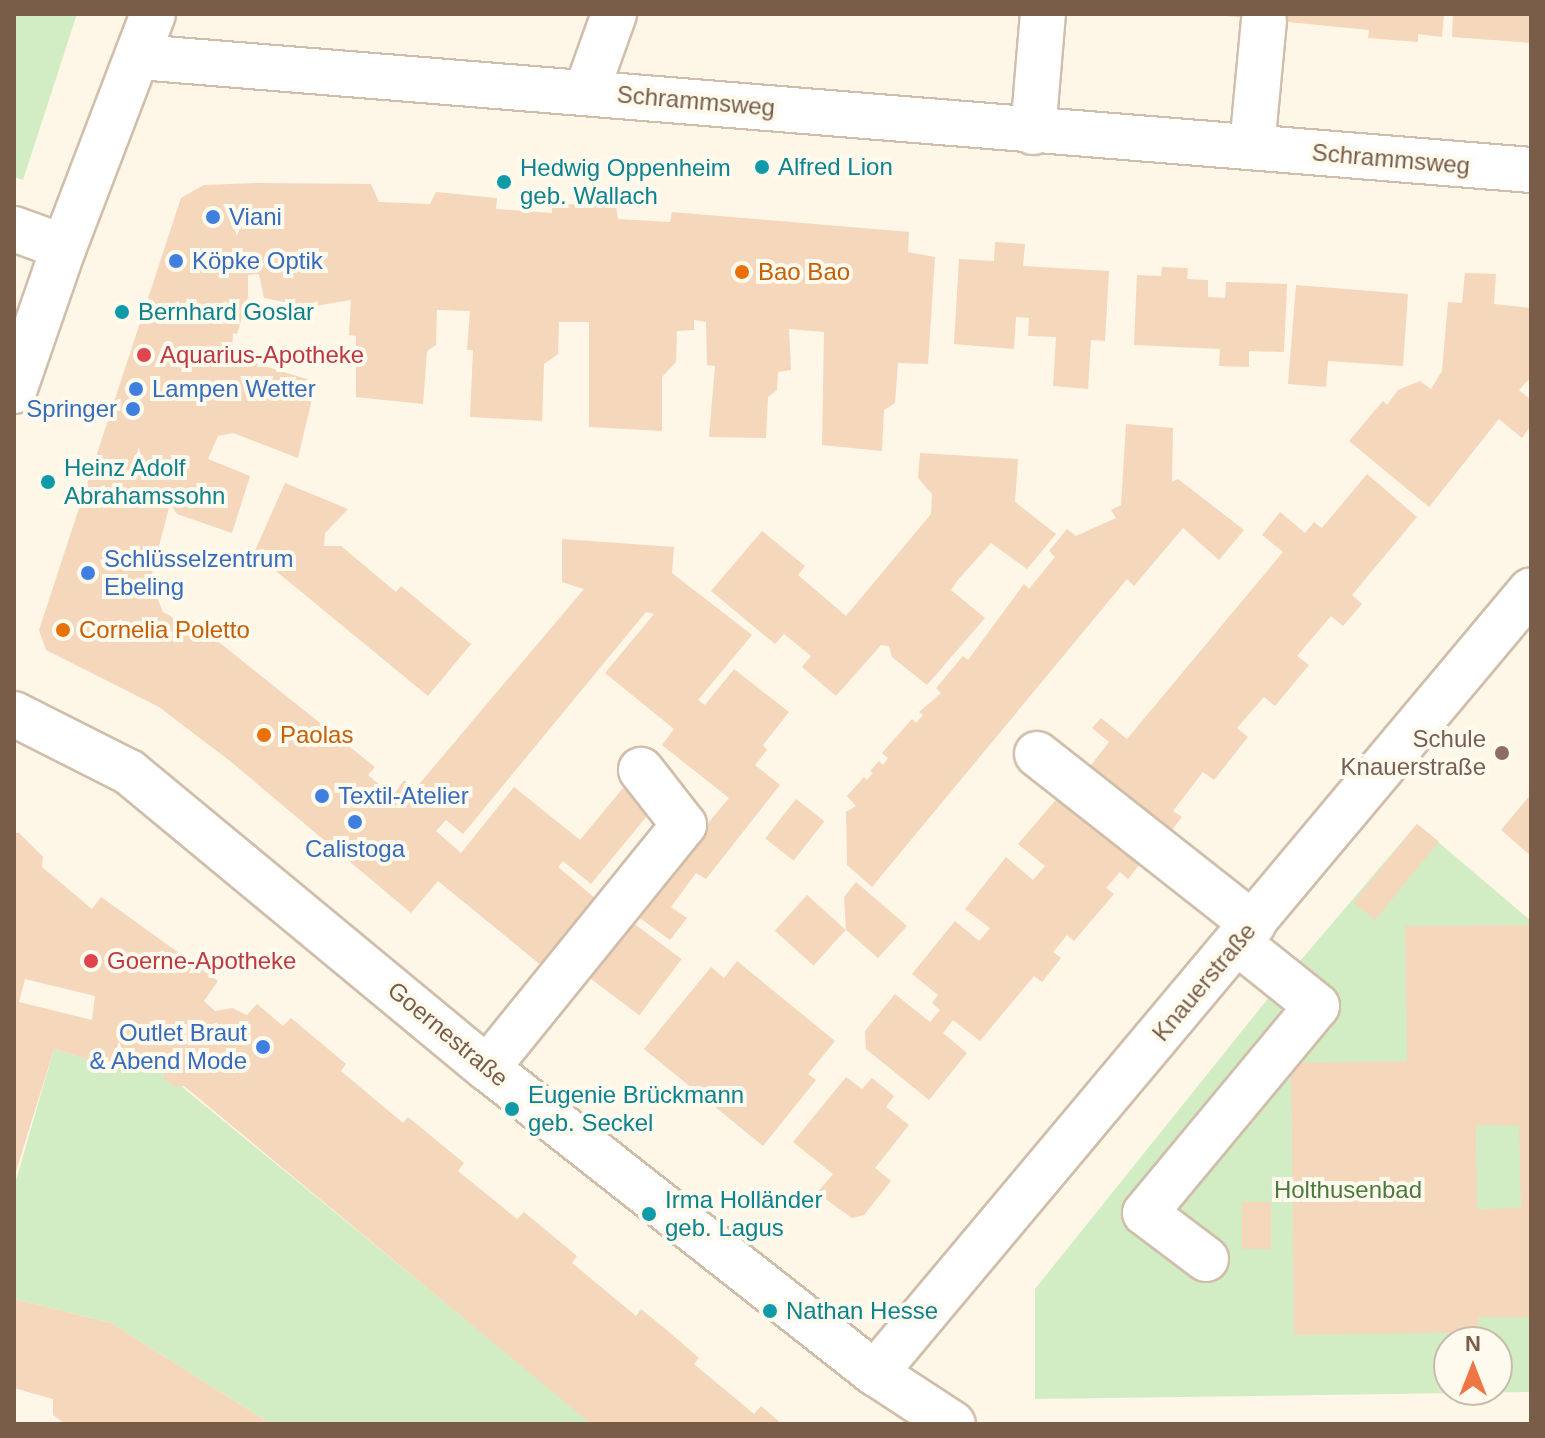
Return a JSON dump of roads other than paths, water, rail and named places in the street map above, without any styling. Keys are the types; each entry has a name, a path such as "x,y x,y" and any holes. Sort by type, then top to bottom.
{"street":[{"path":"14,391 64,247 153,14"},
{"path":"587,90 614,14"},
{"path":"1033,132 1043,14"},
{"path":"1252,147 1264,21"},
{"name":"Schrammsweg","path":"139,57 587,90 1033,132 1531,170"},
{"path":"14,229 64,247"},
{"name":"Knauerstraße","path":"875,1373 1531,590"},
{"name":"Goernestraße","path":"14,714 129,772 487,1068 875,1373 953,1424"},
{"path":"1037,754 1245,933 1317,1006 1145,1213 1206,1259"},
{"path":"487,1068 684,825 641,770"}],"place":[{"name":"Alfred Lion","path":"762,167"},
{"name":"Hedwig Oppenheim geb. Wallach","path":"504,182"},
{"name":"Viani","path":"213,217"},
{"name":"Köpke Optik","path":"176,261"},
{"name":"Bao Bao","path":"742,272"},
{"name":"Bernhard Goslar","path":"122,312"},
{"name":"Aquarius-Apotheke","path":"144,355"},
{"name":"Lampen Wetter","path":"136,389"},
{"name":"Springer","path":"133,409"},
{"name":"Heinz Adolf Abrahamssohn","path":"48,482"},
{"name":"Schlüsselzentrum Ebeling","path":"88,573"},
{"name":"Cornelia Poletto","path":"63,630"},
{"name":"Paolas","path":"264,735"},
{"name":"Schule Knauerstraße","path":"1502,753"},
{"name":"Textil-Atelier","path":"322,796"},
{"name":"Calistoga","path":"355,822"},
{"name":"Goerne-Apotheke","path":"91,961"},
{"name":"Outlet Braut & Abend Mode","path":"263,1047"},
{"name":"Eugenie Brückmann geb. Seckel","path":"512,1109"},
{"name":"Irma Holländer geb. Lagus","path":"649,1214"},
{"name":"Nathan Hesse","path":"770,1311"}],"park label":[{"name":"Holthusenbad","path":"1348,1190"}]}
